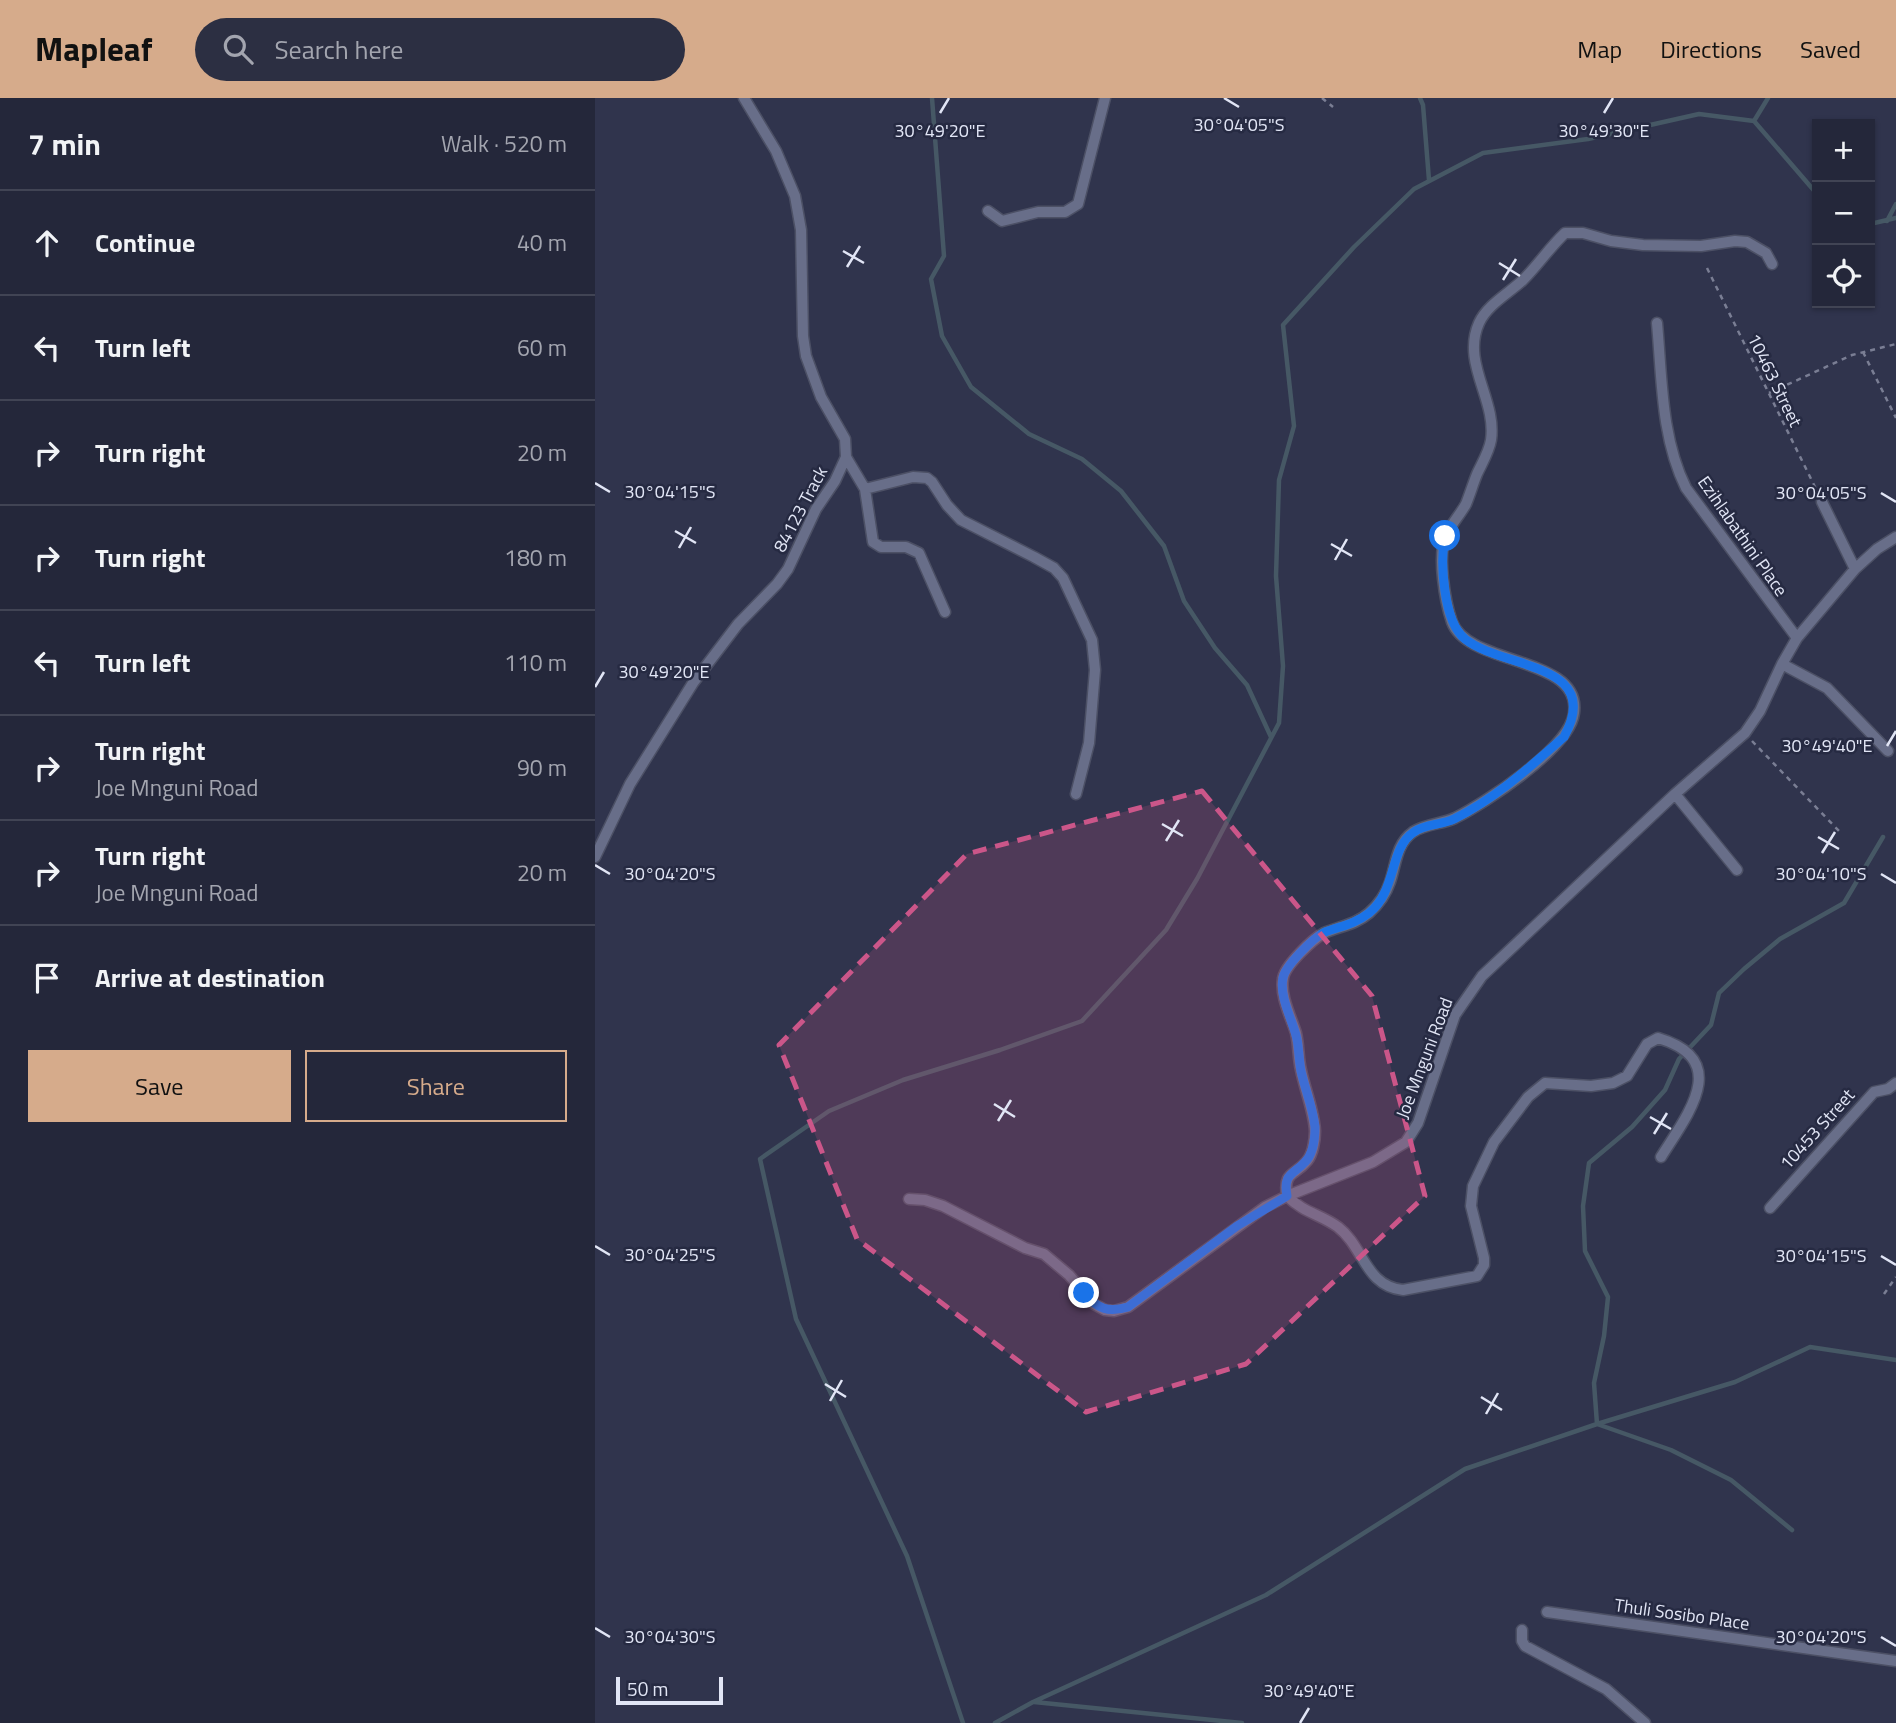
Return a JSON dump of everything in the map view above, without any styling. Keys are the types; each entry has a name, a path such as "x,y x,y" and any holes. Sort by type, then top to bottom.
{"street":[{"name":"84123 Track","path":"595,857 630,784 693,683 731,632 788,569 816,509 843,467 846,457 845,439 821,397 806,356 803,336 801,230 795,196 776,150 744,98"},
{"path":"988,211 1002,221 1038,212 1065,212 1078,204 1105,98"},
{"path":"1661,1157 1692,1106 1700,1072 1692,1055 1676,1044 1658,1038 1647,1044 1627,1076 1613,1083 1591,1086 1545,1083 1528,1097 1495,1142 1473,1186 1471,1206 1484,1258 1484,1265 1476,1276 1403,1290 1392,1289 1372,1276 1358,1250 1338,1227 1299,1208 1287,1196 1286,1182 1289,1174 1307,1161 1315,1137 1314,1122 1300,1068 1297,1039 1282,982 1285,970 1318,937 1354,923 1371,912 1390,882 1395,859 1414,832 1452,820 1491,799 1564,737 1574,715 1574,701 1568,688 1532,666 1473,644 1454,626 1449,611 1442,562 1445,536 1465,505 1492,437 1488,409 1473,353 1479,323 1484,314 1522,280 1565,233 1583,233 1611,241 1643,245 1702,246 1747,242 1766,253 1772,264"},
{"name":"Ezihlabathini Place","path":"1657,323 1669,438 1679,474 1686,488 1797,638"},
{"path":"846,457 865,489 873,542 881,547 906,547 919,553 945,612"},
{"path":"865,489 913,477 927,478 961,520 1054,568 1063,578 1093,640 1095,670 1089,743 1076,794"},
{"path":"1822,502 1856,569"},
{"name":"Joe Mnguni Road","path":"909,1199 925,1200 943,1206 1025,1248 1044,1254 1069,1275 1094,1304 1114,1311 1128,1307 1237,1226 1287,1196 1373,1163 1406,1142 1418,1123 1455,1015 1472,988 1675,794 1745,733 1760,711 1797,638 1856,569 1877,549 1896,537"},
{"path":"1782,664 1827,688 1888,751"},
{"path":"1675,794 1737,870"},
{"name":"10453 Street","path":"1770,1208 1874,1092 1893,1089"},
{"name":"Thuli Sosibo Place","path":"1547,1612 1896,1661"},
{"path":"1522,1630 1525,1646 1606,1689 1645,1723"}],"path":[{"path":"1322,98 1333,107"},
{"name":"10463 Street","path":"1707,268 1822,502"},
{"path":"1768,394 1852,355 1896,344"},
{"path":"1863,352 1896,418"},
{"path":"1745,733 1840,832"},
{"path":"1884,1294 1896,1277"}],"highlighted area":[{"path":"1202,791 1372,996 1425,1196 1246,1364 1086,1412 857,1239 779,1045 967,854"}],"waterway":[{"path":"932,98 944,256 931,279 942,336 971,387 1029,434 1082,459 1121,491 1164,546 1184,601 1215,648 1247,685 1271,737"},
{"path":"1420,98 1423,105 1429,180"},
{"path":"1754,121 1768,98"},
{"path":"963,1723 907,1556 796,1319 760,1159 829,1111 903,1080 1082,1021 1166,930 1197,879 1279,723 1283,666 1276,576 1279,480 1294,426 1283,325 1354,247 1414,189 1483,153 1588,139 1699,114 1754,121 1812,188"},
{"path":"1887,221 1896,204"},
{"path":"1875,223 1896,218"},
{"path":"1792,1530 1731,1480 1671,1450 1597,1424 1594,1383 1604,1336 1608,1297 1585,1251 1583,1206 1589,1163 1632,1127 1665,1090 1679,1059 1711,1025 1719,993 1780,939 1844,903 1883,837"},
{"path":"995,1723 1033,1702 1266,1595 1465,1469 1597,1424 1735,1382 1810,1347 1896,1360"},
{"path":"1034,1702 1242,1723"}],"route":[{"path":"1084,1293 1094,1304 1105,1310 1114,1311 1128,1307 1237,1226 1287,1196 1286,1182 1289,1174 1307,1161 1315,1137 1314,1122 1300,1068 1297,1039 1282,982 1285,970 1318,937 1354,923 1371,912 1390,882 1395,859 1414,832 1452,820 1491,799 1564,737 1569,727 1574,715 1574,701 1568,688 1559,680 1532,666 1473,644 1454,626 1449,611 1442,562 1445,536"}]}
